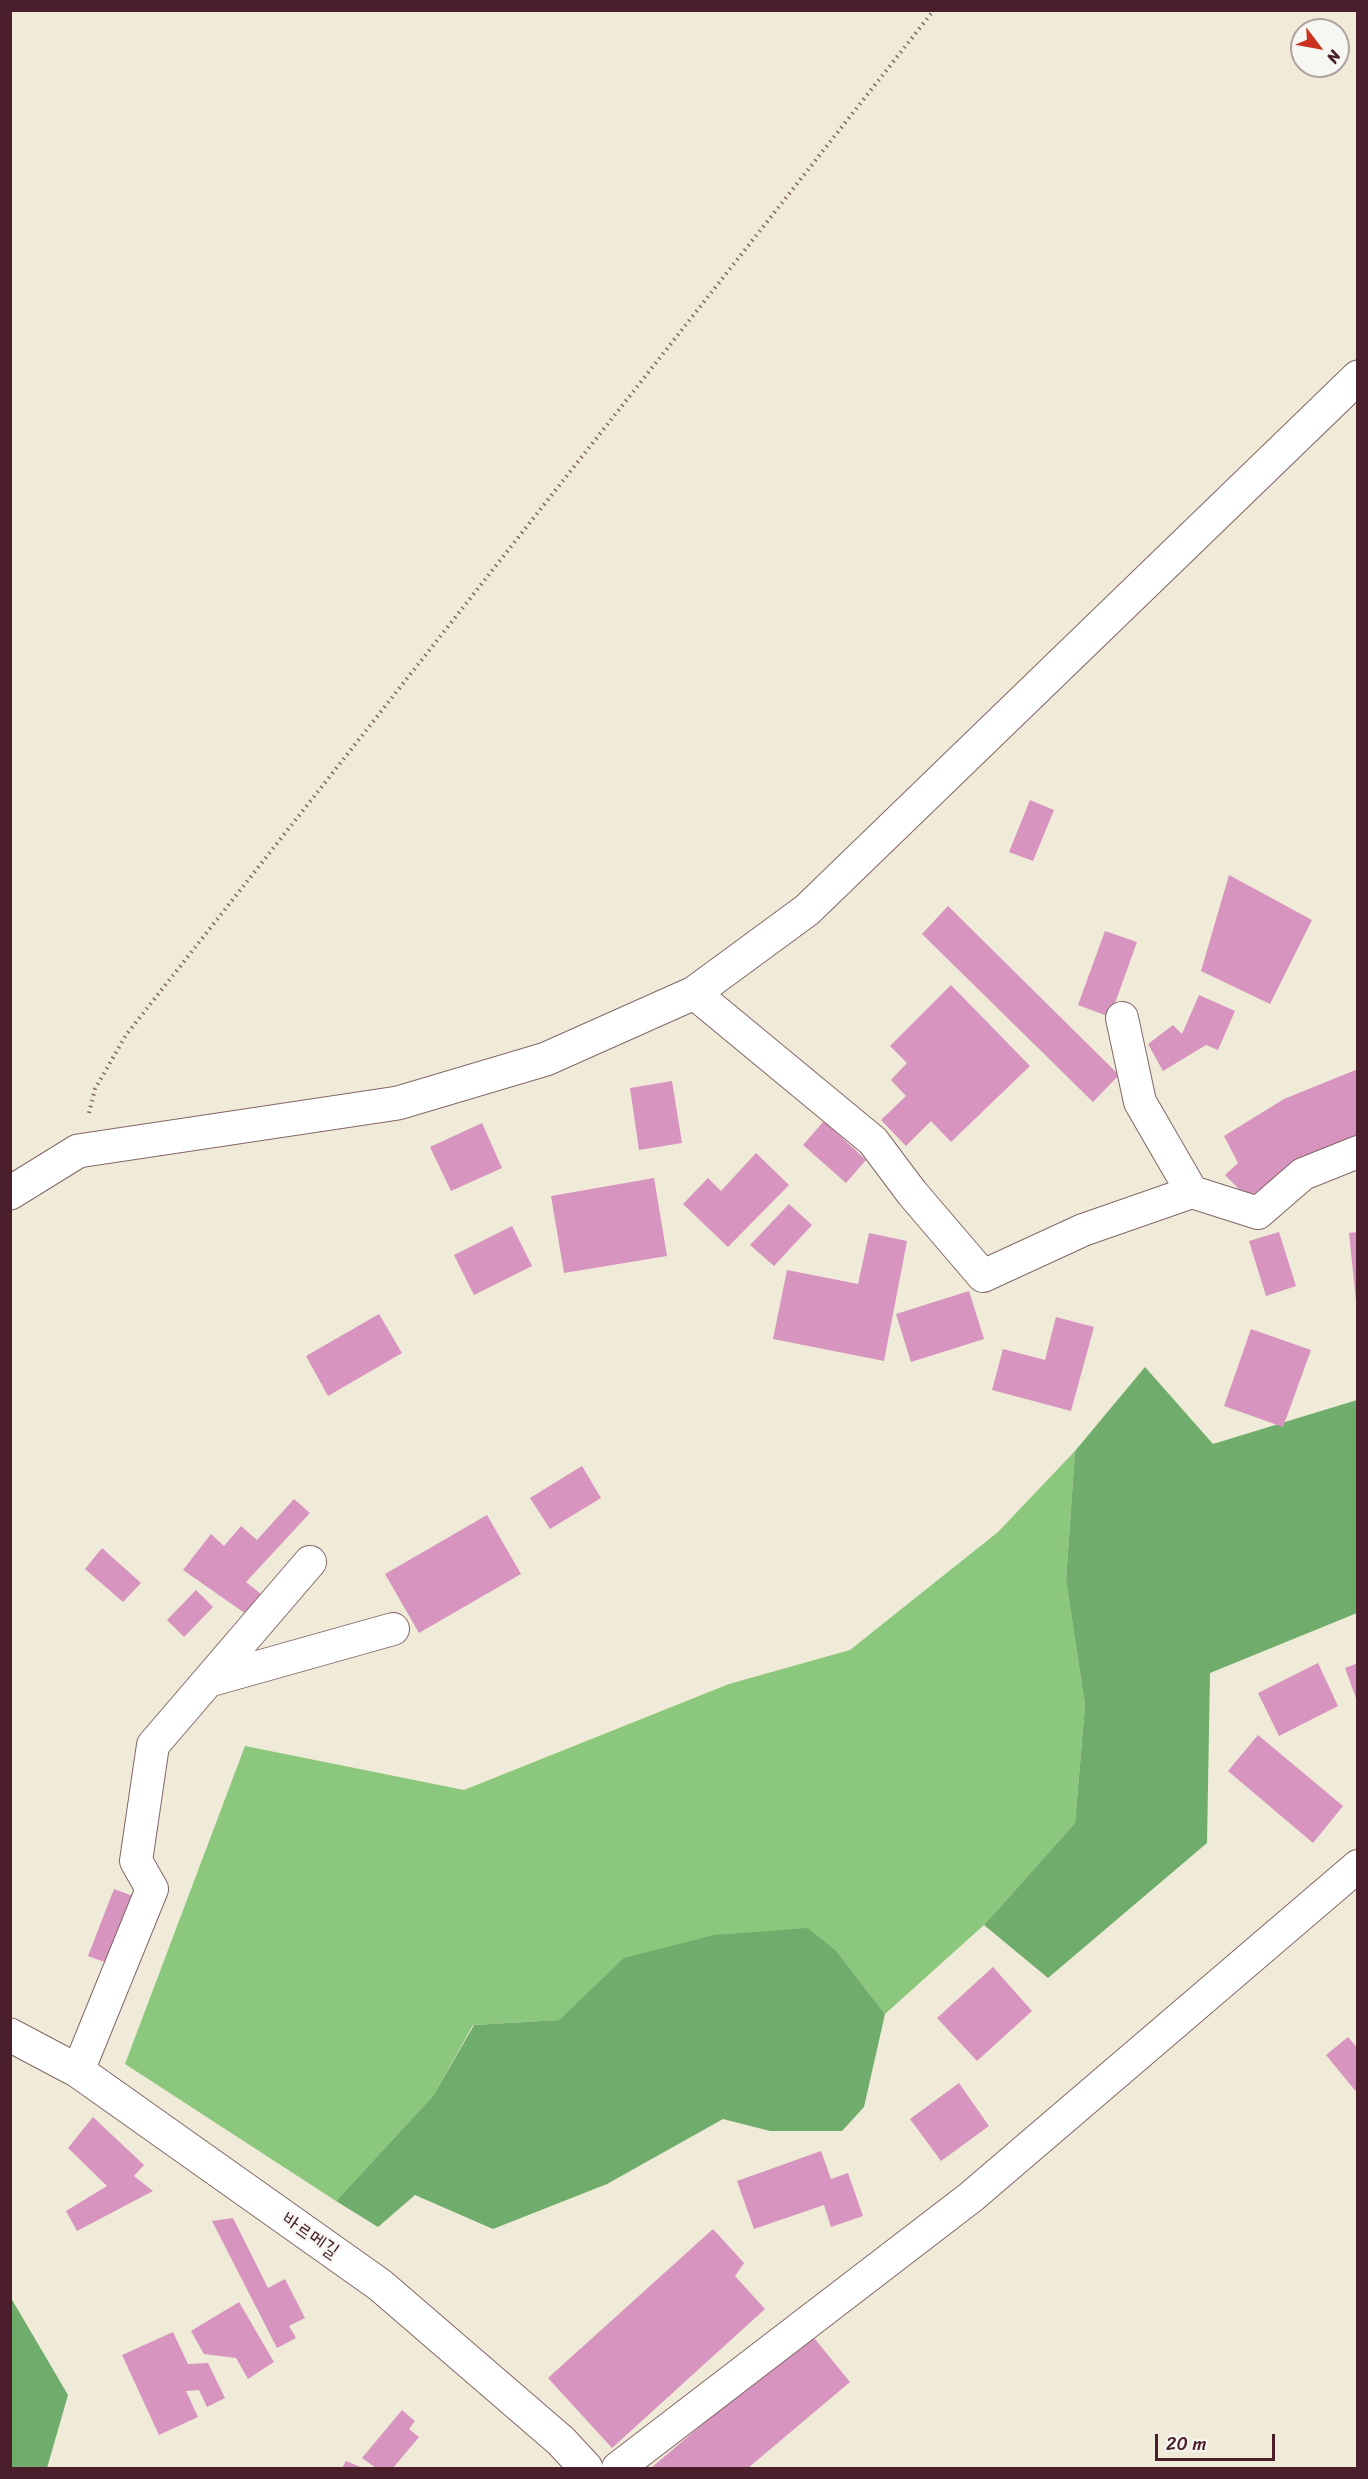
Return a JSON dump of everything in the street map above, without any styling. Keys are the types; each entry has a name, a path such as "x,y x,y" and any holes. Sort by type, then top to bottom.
{"street":[{"path":"10,1193 78,1151 398,1103 546,1059 694,993 807,910 1358,377"},
{"path":"694,993 873,1141 912,1194 983,1276 1083,1230 1192,1192 1258,1213 1303,1174 1358,1152"},
{"path":"1122,1018 1140,1102 1192,1192"},
{"path":"78,2071 152,1889 136,1861 153,1746 310,1562"},
{"path":"208,1681 393,1629"},
{"path":"618,2469 971,2197 1358,1866"},
{"name":"바르메길","path":"10,2035 78,2071 380,2285 561,2441 586,2469"}],"path":[{"path":"78,1151 95,1089 126,1035 934,10"}],"green space":[{"path":"1145,1367 1213,1444 1357,1400 1357,1613 1210,1673 1207,1843 1048,1978 984,1925 1075,1823 1085,1705 1066,1580 1075,1451"},
{"path":"1075,1451 1066,1580 1085,1705 1075,1823 984,1925 885,2014 837,1952 625,1958 559,2020 473,2025 433,2096 336,2201 125,2064 245,1746 464,1790 729,1684 850,1650 998,1532"},
{"path":"808,1928 837,1952 885,2014 864,2107 842,2131 770,2131 723,2119 607,2184 493,2229 415,2195 378,2227 336,2201 433,2096 474,2025 559,2020 624,1958 714,1935"},
{"path":"11,2298 68,2395 47,2468 11,2468"}],"building":[{"path":"1030,800 1054,810 1033,861 1009,852"},
{"path":"1229,875 1312,920 1270,1004 1201,971"},
{"path":"948,906 1119,1075 1093,1102 922,934"},
{"path":"1105,931 1137,942 1110,1017 1078,1005"},
{"path":"951,985 1030,1066 951,1142 931,1121 906,1146 881,1120 906,1096 891,1080 907,1063 890,1046"},
{"path":"1199,995 1235,1011 1218,1050 1206,1045 1163,1071 1148,1044 1173,1025 1182,1034"},
{"path":"1358,1069 1358,1134 1315,1153 1248,1198 1225,1175 1238,1163 1224,1136 1284,1099"},
{"path":"672,1081 682,1143 639,1150 630,1088"},
{"path":"824,1121 866,1160 846,1183 803,1145"},
{"path":"482,1123 502,1168 451,1191 430,1147"},
{"path":"756,1153 789,1185 728,1247 683,1204 708,1178 721,1191"},
{"path":"654,1178 667,1256 564,1273 551,1196"},
{"path":"789,1204 812,1225 774,1266 750,1245"},
{"path":"512,1226 532,1266 474,1295 454,1255"},
{"path":"1279,1232 1296,1286 1266,1296 1249,1241"},
{"path":"1358,1232 1358,1301 1356,1301 1349,1233"},
{"path":"869,1233 907,1241 884,1361 773,1339 787,1270 858,1284"},
{"path":"969,1291 984,1339 911,1362 896,1314"},
{"path":"379,1314 402,1353 328,1396 306,1356"},
{"path":"1056,1317 1094,1327 1071,1411 992,1390 1003,1349 1045,1360"},
{"path":"1251,1329 1311,1350 1283,1427 1224,1406"},
{"path":"582,1466 601,1498 550,1529 530,1498"},
{"path":"294,1499 310,1513 246,1582 261,1594 246,1614 183,1570 211,1534 224,1546 241,1526 257,1540"},
{"path":"487,1515 521,1574 419,1633 385,1574"},
{"path":"102,1548 141,1583 123,1602 85,1569"},
{"path":"196,1590 213,1607 184,1637 167,1620"},
{"path":"1318,1663 1338,1706 1279,1736 1258,1693"},
{"path":"1358,1663 1358,1701 1357,1701 1345,1668"},
{"path":"1258,1735 1343,1806 1313,1843 1228,1771"},
{"path":"114,1889 133,1896 107,1963 88,1956"},
{"path":"993,1967 1032,2011 977,2061 937,2018"},
{"path":"1348,2037 1358,2049 1358,2094 1326,2055"},
{"path":"959,2083 989,2126 941,2161 910,2119"},
{"path":"93,2117 144,2165 134,2176 153,2191 77,2231 66,2211 107,2186 68,2148"},
{"path":"821,2151 831,2179 848,2173 863,2216 831,2227 824,2205 754,2229 737,2181"},
{"path":"233,2218 268,2288 285,2279 305,2318 289,2326 296,2338 277,2348 212,2221"},
{"path":"713,2229 744,2263 735,2276 765,2309 612,2448 548,2378"},
{"path":"239,2302 274,2362 248,2379 236,2358 204,2354 191,2331"},
{"path":"173,2332 188,2364 208,2363 225,2398 207,2407 199,2390 186,2391 198,2417 159,2435 122,2355"},
{"path":"810,2333 850,2382 748,2468 651,2468"},
{"path":"402,2410 415,2421 409,2429 419,2437 393,2468 376,2468 362,2458"},
{"path":"346,2461 363,2468 342,2468"}]}
